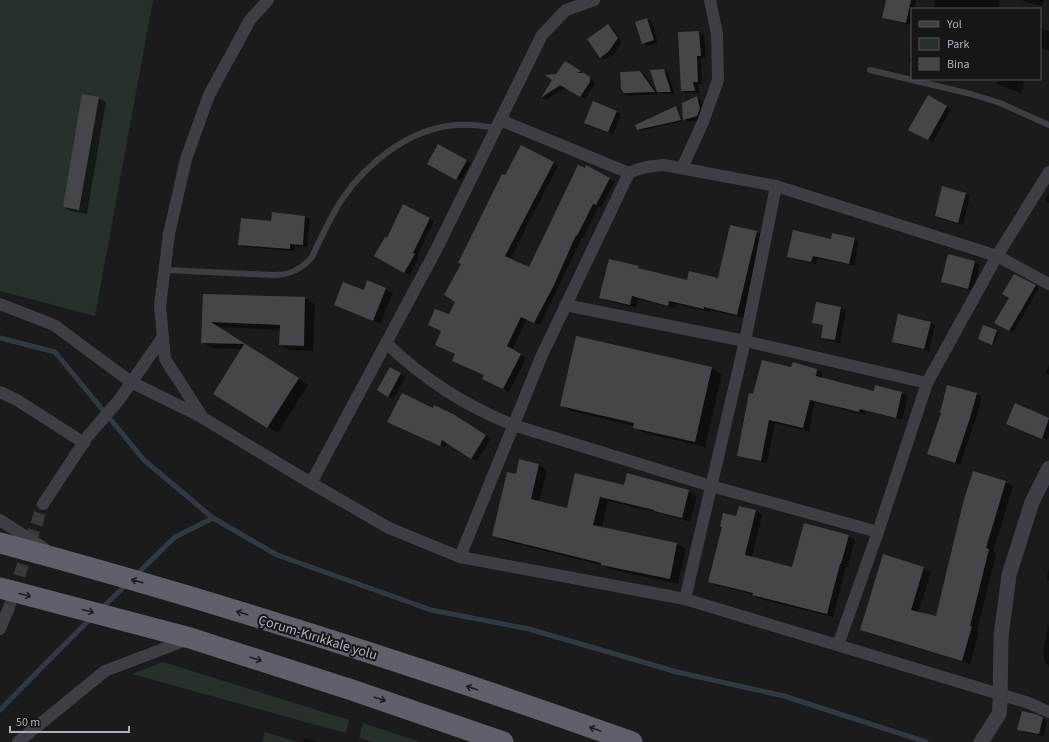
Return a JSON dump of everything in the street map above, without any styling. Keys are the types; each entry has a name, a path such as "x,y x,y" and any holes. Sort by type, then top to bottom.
{"highway":[{"name":"Çorum-Kırıkkale yolu","path":"0,543 174,592 391,660 632,742"},
{"path":"0,588 190,638 352,690 503,742"}],"street":[{"path":"203,418 165,359 160,306 169,234 186,159 210,95 250,20 268,0"},
{"path":"311,483 436,250 542,35 566,10 594,0"},
{"path":"682,168 703,122 718,80 717,34 710,0"},
{"path":"498,124 629,173"},
{"path":"460,557 542,355 629,173 637,169 664,165 776,186 997,256 1049,284"},
{"path":"838,645 878,532 927,383 997,256 1049,172"},
{"path":"685,599 745,341 776,186"},
{"path":"0,304 54,325 131,382 203,418 311,483 390,528 460,557 685,599 1029,703 1049,712"},
{"path":"565,305 745,341 927,383"},
{"path":"43,504 86,440 119,400 163,337"},
{"path":"386,343 424,377 445,391 484,413 513,425 711,486 878,532"},
{"path":"0,392 17,400 86,440"},
{"path":"982,742 999,714 1001,637 1009,575 1032,502 1049,468"},
{"path":"0,520 62,560"},
{"path":"0,629 8,610"},
{"path":"18,742 104,671 190,638"}],"lane":[{"path":"870,70 911,80"},
{"path":"912,80 971,94 1000,103 1049,125"},
{"path":"165,270 273,275 288,274 295,271 307,263 312,257 342,199 355,181 386,154 419,134 433,129 462,124 498,124"}],"green space":[{"path":"0,0 153,0 95,316 0,291"},
{"path":"163,662 349,720 346,733 132,674"},
{"path":"363,723 420,742 373,742 359,738"},
{"path":"265,732 297,742 262,742"}],"building":[{"path":"886,0 911,0 906,23 882,18"},
{"path":"647,18 654,40 642,44 635,22"},
{"path":"608,24 618,38 609,51 600,58 587,39"},
{"path":"699,31 701,56 697,56 698,82 693,82 695,91 681,91 678,32"},
{"path":"565,61 581,71 577,73 584,73 590,77 590,82 580,97 560,85 541,98 552,80 545,75 556,74"},
{"path":"664,69 671,92 657,92 650,70"},
{"path":"640,71 655,92 624,93 621,89 620,72"},
{"path":"82,94 99,97 79,210 63,207"},
{"path":"928,95 947,106 928,140 908,130"},
{"path":"697,96 700,109 697,116 683,120 682,103"},
{"path":"593,101 617,111 608,132 584,123"},
{"path":"676,106 681,120 637,130 635,125"},
{"path":"438,144 467,160 456,180 427,164"},
{"path":"521,145 554,162 505,256 529,267 578,165 585,168 586,165 610,178 596,205 593,204 577,236 576,235 554,285 534,323 521,317 507,346 521,354 503,389 482,379 484,375 452,361 455,354 435,345 441,331 428,325 435,309 449,314 455,302 444,295 461,264 458,263 502,174 505,175"},
{"path":"942,186 966,193 958,223 935,216"},
{"path":"403,204 430,218 413,253 415,254 404,273 374,256 385,237 387,238"},
{"path":"272,212 305,216 303,245 290,244 290,249 238,245 241,218 271,221"},
{"path":"730,225 757,231 737,315 669,301 668,306 632,296 630,305 599,298 609,259 687,280 689,271 718,278"},
{"path":"793,230 831,239 832,233 855,238 849,264 813,256 811,262 787,257"},
{"path":"948,254 975,261 968,289 941,282"},
{"path":"1014,274 1036,285 1009,331 994,323 1009,298 1002,294"},
{"path":"367,280 386,288 373,321 334,305 343,282 364,290"},
{"path":"203,294 305,297 304,346 279,345 280,325 211,322 299,378 267,428 213,394 244,344 201,343"},
{"path":"816,302 841,307 835,340 821,338 823,325 812,323"},
{"path":"898,314 931,322 924,349 892,342"},
{"path":"983,325 997,330 992,345 978,339"},
{"path":"576,336 712,367 695,442 633,428 634,423 560,406"},
{"path":"762,360 791,367 793,362 817,369 816,376 874,391 875,385 902,392 896,418 860,409 859,412 810,400 803,428 769,420 761,461 737,456 749,393 753,394"},
{"path":"390,367 401,373 388,397 377,390"},
{"path":"947,385 977,393 955,463 927,454 941,413"},
{"path":"402,393 433,408 434,405 453,414 486,435 471,459 442,440 440,446 387,422"},
{"path":"1015,403 1049,418 1042,439 1006,424"},
{"path":"519,459 539,464 531,499 567,508 575,473 624,485 627,473 689,490 682,518 600,497 593,525 677,543 670,579 601,565 601,563 492,536 507,472 516,474"},
{"path":"973,471 1006,481 986,548 989,549 970,626 972,626 962,661 860,630 883,554 924,567 911,610 936,616 963,503"},
{"path":"739,506 756,510 745,555 792,567 804,523 849,535 827,614 708,582 722,527 720,527 723,513 736,516"},
{"path":"1022,711 1043,717 1039,734 1017,730"}],"waterway":[{"path":"0,338 55,352 144,460 213,518 277,555 431,610 529,629 677,672 784,696 926,742"},
{"path":"135,576 175,537 213,518"},
{"path":"101,609 127,584"},
{"path":"0,710 92,617"}],"tunnel":[{"path":"8,610 43,504"}]}
